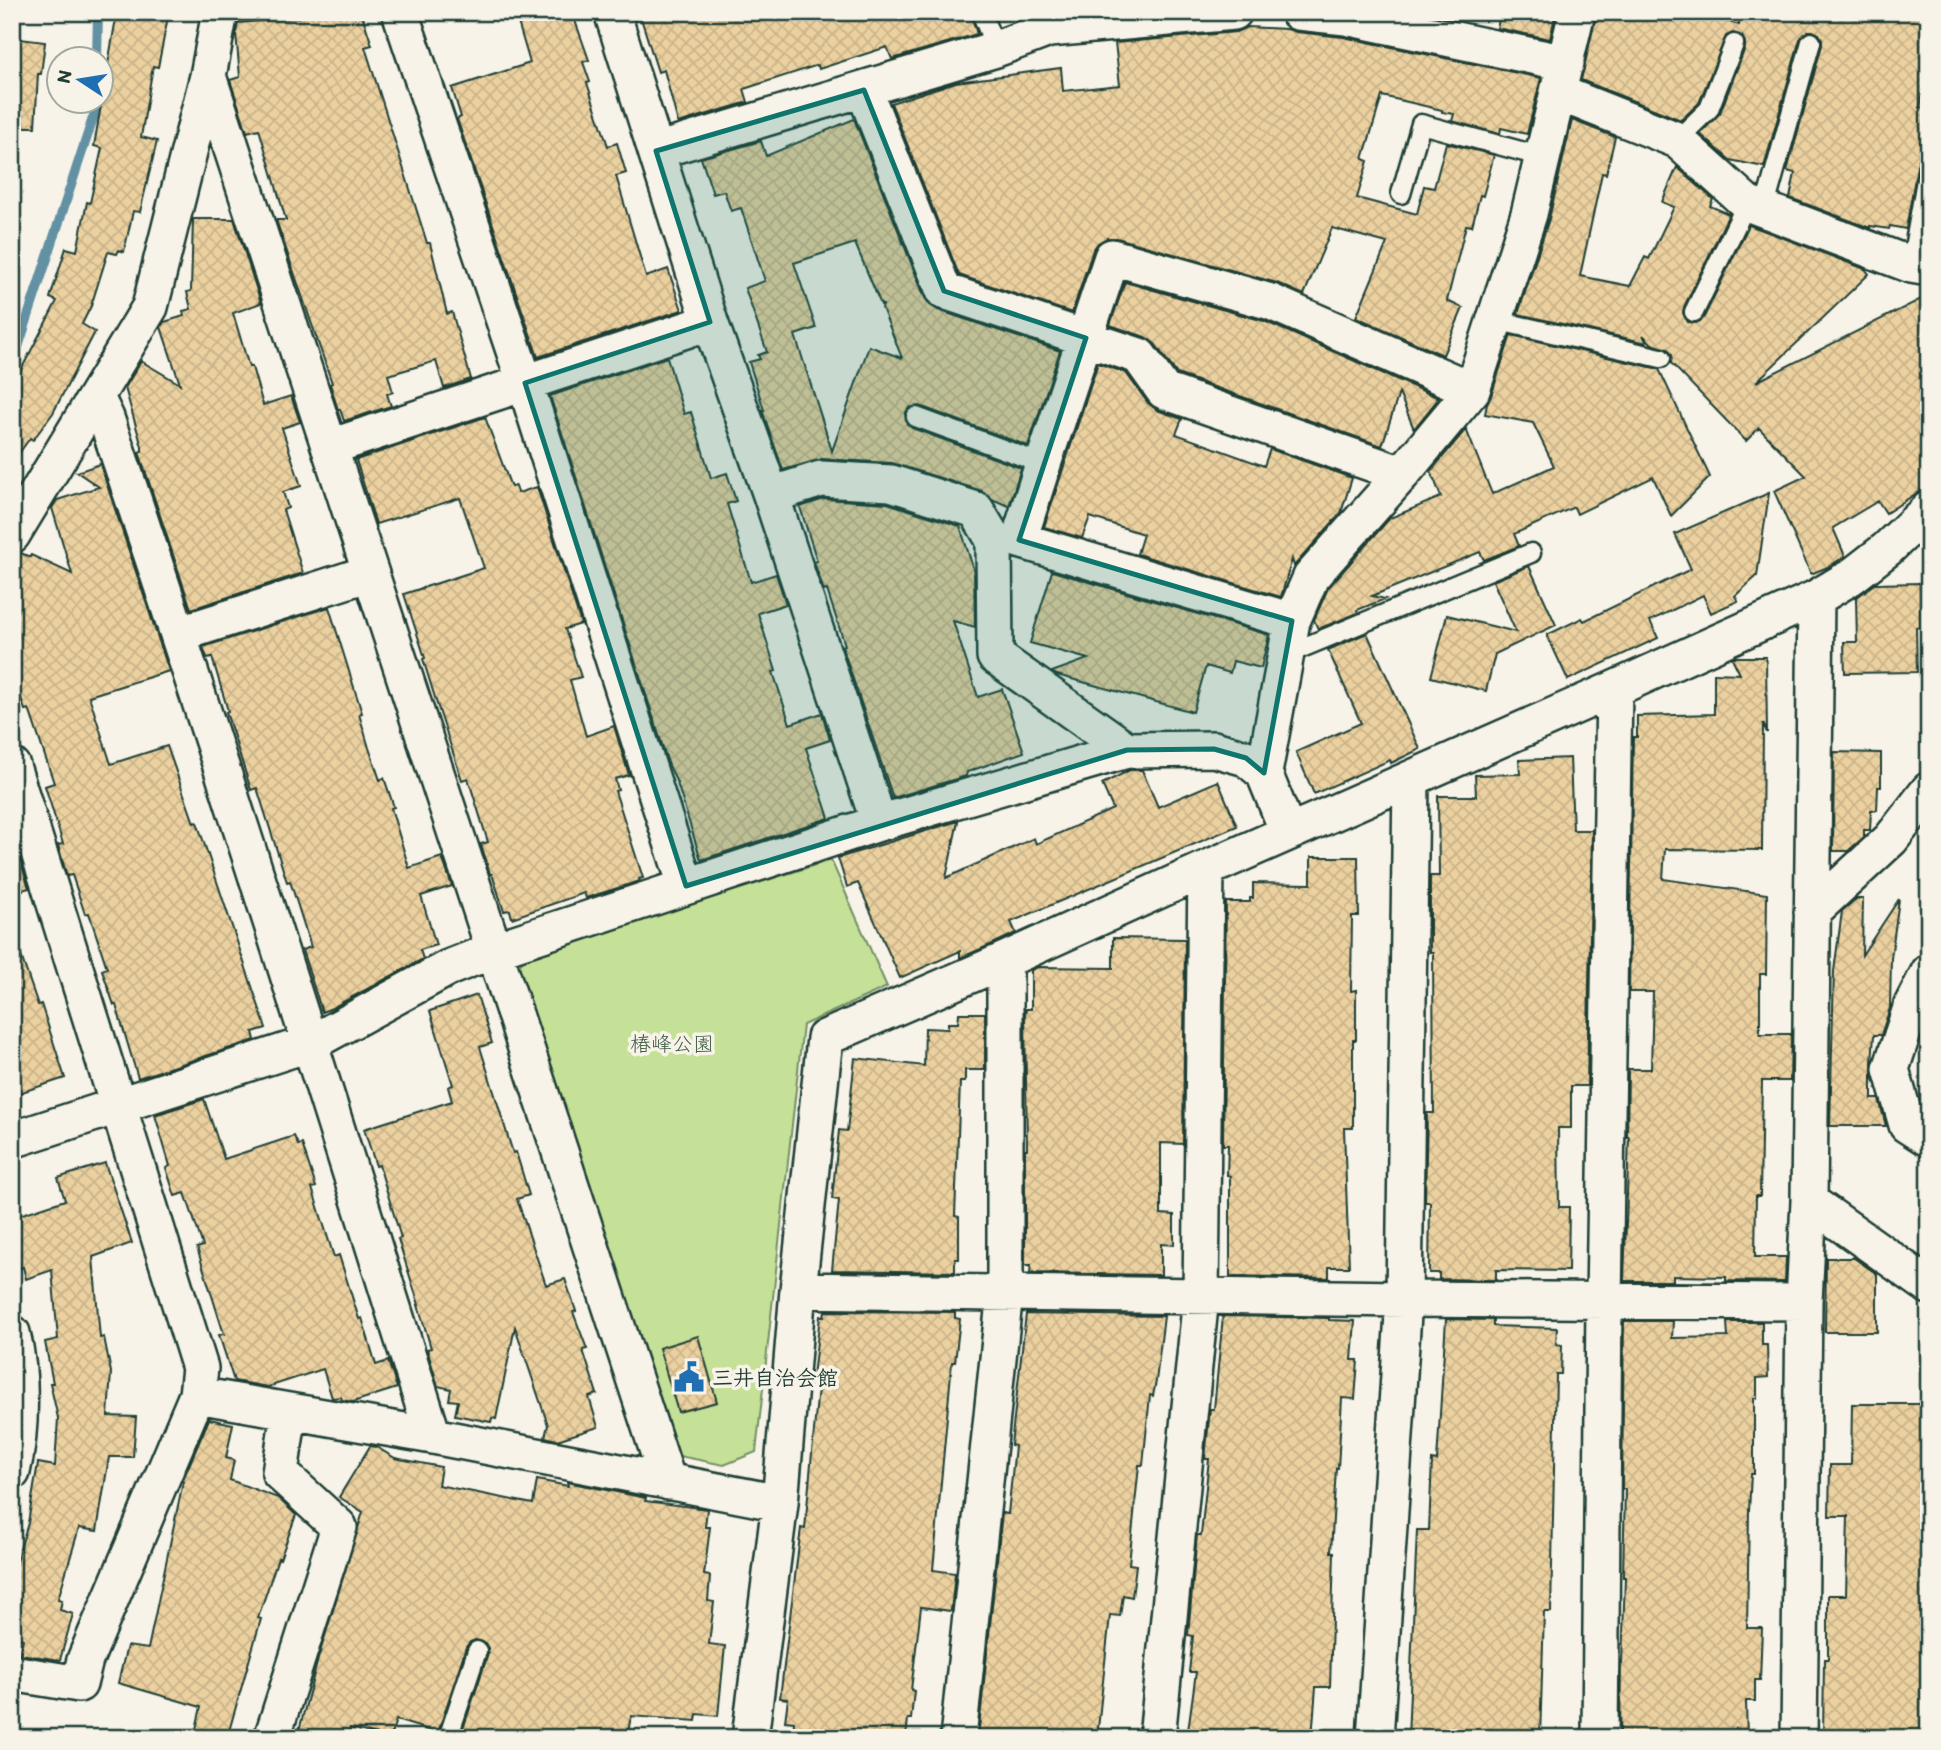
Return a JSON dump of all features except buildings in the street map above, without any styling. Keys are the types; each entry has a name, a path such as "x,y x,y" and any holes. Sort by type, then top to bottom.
{"street":[{"path":"12,535 150,307 208,76 220,12"},
{"path":"400,12 525,383 686,886"},
{"path":"612,12 710,322 771,495 879,823"},
{"path":"656,151 996,49 1054,20 1234,12"},
{"path":"1298,12 1346,17 1563,78 1678,140 1756,207 1920,267"},
{"path":"1264,773 1292,621 1311,577 1472,390 1529,214 1577,12"},
{"path":"208,76 668,1482"},
{"path":"864,90 944,291 1139,355 1164,391 1402,474"},
{"path":"1292,621 1019,540 1112,257 1272,302 1472,390"},
{"path":"330,447 710,322"},
{"path":"96,397 106,418 179,634 311,1043 433,1436"},
{"path":"771,495 821,479 891,483 976,510 994,540 995,656 1127,750"},
{"path":"750,1738 780,1503 798,1290 825,1038 1816,598 1851,577 1887,549 1929,509"},
{"path":"179,634 370,573"},
{"path":"1799,1738 1804,1302 1810,1201 1816,598"},
{"path":"1600,1738 1614,689"},
{"path":"12,1140 311,1043 448,968 494,950 879,823 1127,750 1214,749 1246,758 1264,773 1288,832"},
{"path":"12,766 200,1368 197,1395 85,1660 79,1684 12,1673"},
{"path":"1376,1738 1404,1299 1410,779"},
{"path":"1812,912 1891,839 1929,790"},
{"path":"1157,1738 1201,1296 1206,869"},
{"path":"958,1738 1005,1292 1005,960"},
{"path":"1927,979 1912,1005 1891,1069 1907,1125 1929,1139"},
{"path":"1810,1201 1929,1286"},
{"path":"798,1290 1804,1302"},
{"path":"12,1333 15,1346 17,1452 12,1472"},
{"path":"197,1395 433,1436 780,1503"},
{"path":"272,1738 339,1527 279,1473 289,1412"}],"lane":[{"path":"981,12 996,49"},
{"path":"1694,312 1756,207 1811,42"},
{"path":"1678,140 1709,109 1734,44"},
{"path":"1401,194 1421,124 1543,157"},
{"path":"1920,267 1929,163"},
{"path":"1495,320 1661,359"},
{"path":"916,417 1043,464"},
{"path":"1285,655 1531,553"},
{"path":"448,1738 477,1651"}],"highlighted area":[{"path":"864,90 944,291 1086,338 1019,540 1292,621 1264,773 1246,758 1214,749 1127,750 686,886 525,383 710,322 656,151"}],"green space":[{"name":"椿峰公園","path":"831,860 887,987 803,1025 756,1452 724,1465 674,1455 516,973 524,957"}],"waterway":[{"path":"97,46 98,12"},
{"path":"12,355 18,347 94,116"}],"place":[{"name":"三井自治会館","path":"689,1377"}]}
